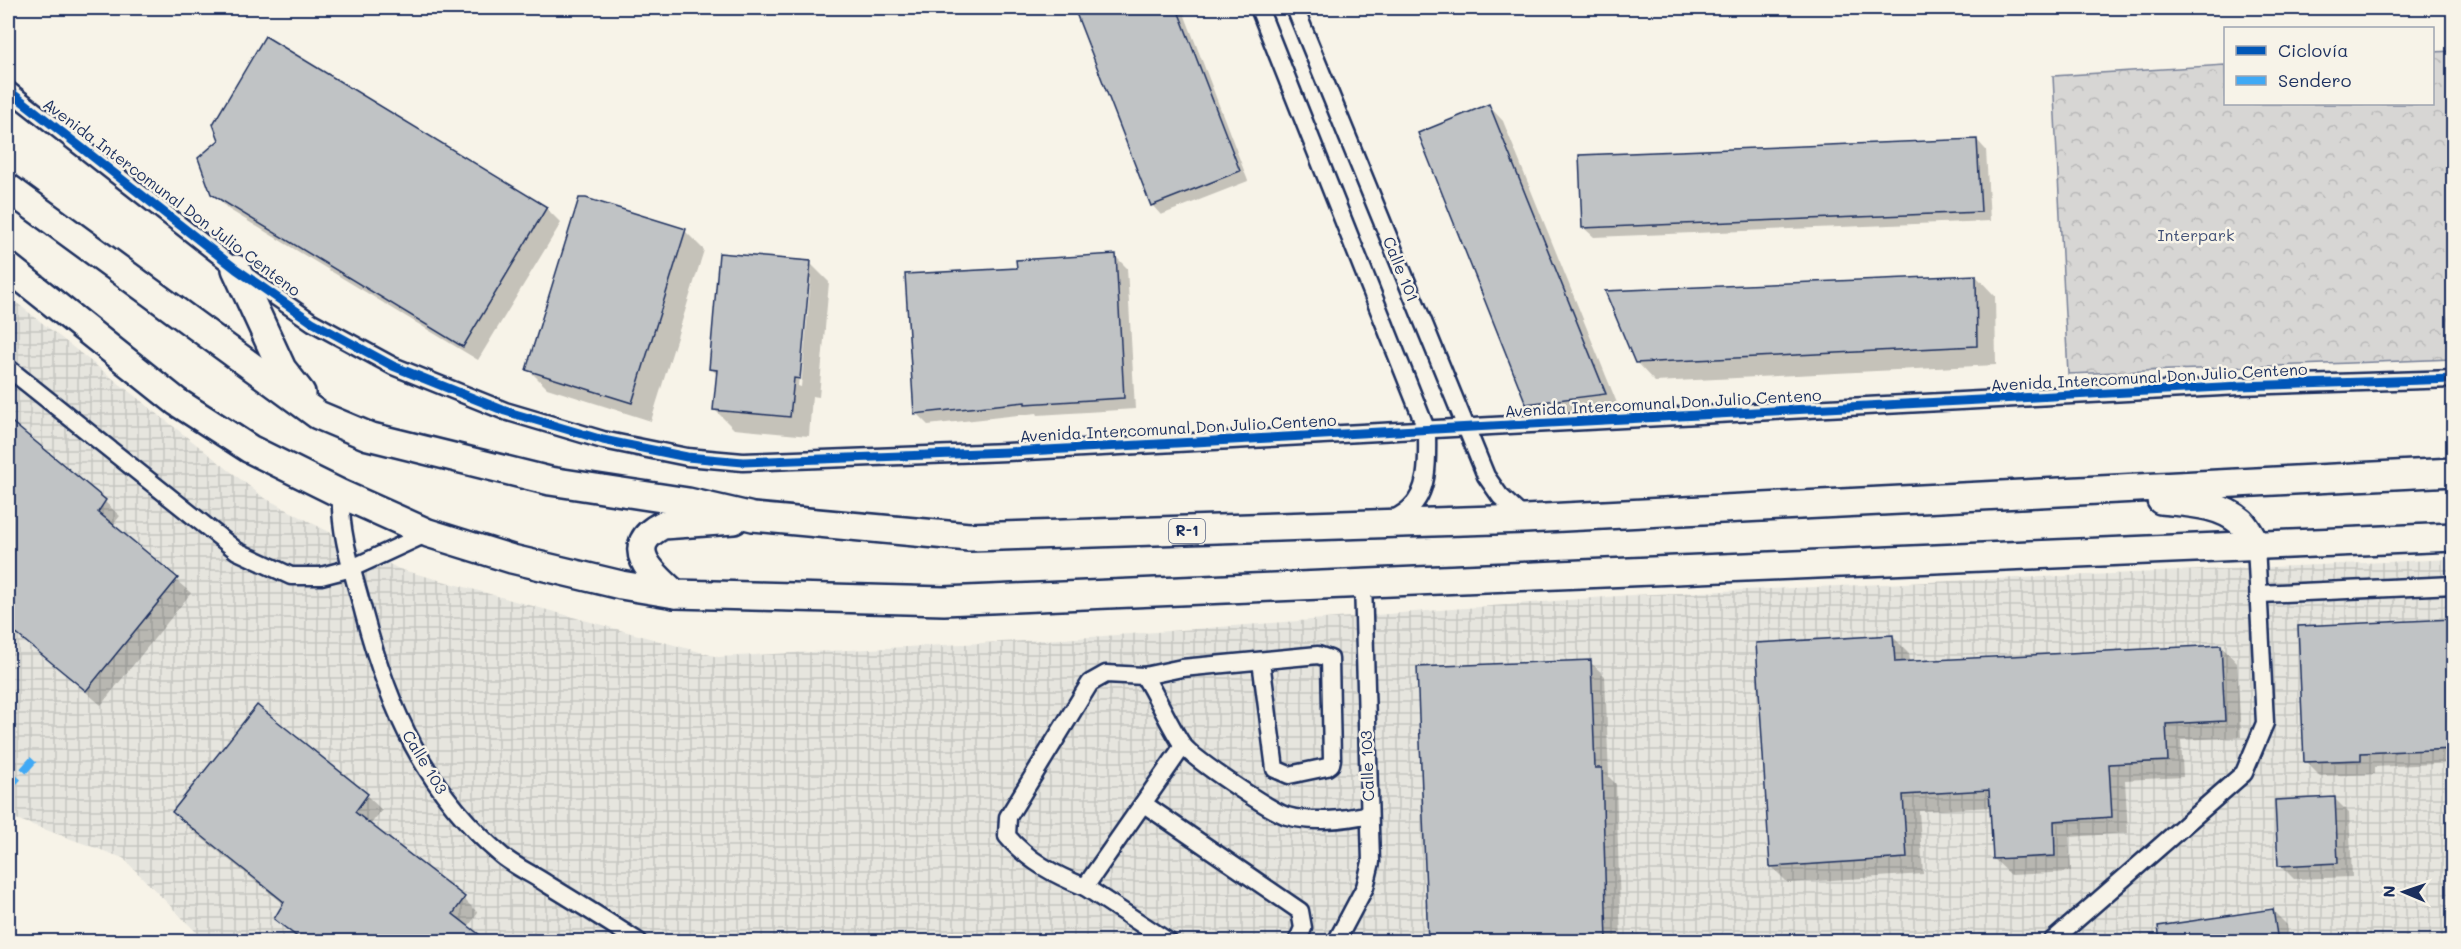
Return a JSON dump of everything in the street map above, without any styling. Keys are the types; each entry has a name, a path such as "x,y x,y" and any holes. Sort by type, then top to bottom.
{"main road":[{"name":"R-1","path":"8,188 318,415 368,436 550,481 688,502 753,517 969,537 1099,534 1388,522 1526,519 2454,472"},
{"path":"8,267 177,402 250,449 341,494 428,533 512,559 621,585 675,594 944,601 2454,537"},
{"path":"236,269 282,369 318,415"},
{"path":"2079,491 2204,505 2220,509 2242,523 2256,545"},
{"path":"675,594 645,566 642,555 644,540 654,529 663,525 719,522 753,517"}],"street":[{"path":"1259,8 1427,431 1427,460 1421,492 1411,507 1388,522"},
{"name":"Calle 101","path":"1295,8 1486,476 1500,496 1526,519"},
{"name":"Avenida Intercomunal Don Julio Centeno","path":"8,90 236,269 312,322 393,366 505,411 603,440 687,457 744,462 1019,452 2240,386 2454,379"},
{"path":"8,368 237,552 291,576 321,576 352,568 428,533"},
{"name":"Calle 103","path":"341,494 340,515 352,568 390,695 413,749 438,787 465,822 503,856 639,942"},
{"path":"2051,942 2244,773 2265,723 2256,545"},
{"name":"Calle 103","path":"1336,942 1365,887 1371,862 1363,582"},
{"path":"2260,594 2454,585"},
{"path":"1169,942 1085,887 1058,876 1020,851 1007,836 1008,818 1090,683 1106,674 1144,676 1182,668 1318,655 1330,659 1332,759 1331,764 1327,767 1289,776 1275,769 1261,661"},
{"path":"1144,676 1183,746 1231,783 1285,816 1303,819 1369,814"},
{"path":"1085,887 1183,746"},
{"path":"1144,804 1300,910 1303,928 1297,942"}],"shaded area":[{"path":"8,296 263,497 399,569 718,657 1078,638 1632,595 2453,559 2453,941 205,941 123,858 8,816"}],"green space":[{"name":"Interpark","path":"2453,51 2453,359 2068,374 2053,76 2224,65 2224,105 2434,105 2434,52"}],"building":[{"path":"1074,8 1177,8 1240,171 1151,206"},
{"path":"265,36 547,207 463,347 211,194 198,158 219,140 213,124"},
{"path":"1489,104 1606,394 1526,404 1418,133"},
{"path":"1977,139 1981,212 1582,228 1579,155"},
{"path":"579,198 586,198 686,229 632,403 526,370"},
{"path":"719,253 811,261 800,379 794,378 790,417 713,410 717,370 709,369"},
{"path":"1116,254 1124,398 1025,404 1025,402 914,414 905,274 1017,268 1016,260"},
{"path":"1976,275 1977,346 1635,363 1605,291"},
{"path":"8,419 106,500 98,512 178,578 86,691 8,627 8,621 14,613 8,607"},
{"path":"2454,619 2454,749 2361,753 2361,760 2304,762 2298,626"},
{"path":"1893,635 1895,662 2221,645 2225,721 2166,724 2168,761 2109,764 2112,817 2054,821 2055,856 1993,859 1989,790 1903,795 1907,858 1770,867 1756,643"},
{"path":"1591,660 1595,768 1602,768 1607,942 1428,942 1417,667"},
{"path":"257,705 368,794 355,812 465,897 453,914 489,942 304,942 274,919 284,902 172,812"},
{"path":"2335,797 2338,863 2278,866 2275,800"},
{"path":"2273,909 2278,942 2160,942 2158,926"}],"marked path":[{"path":"8,788 34,759"}],"cycle path":[{"path":"8,90 236,269 312,322 393,366 505,411 603,440 687,457 743,462 1007,452 2240,386 2454,379"}]}
